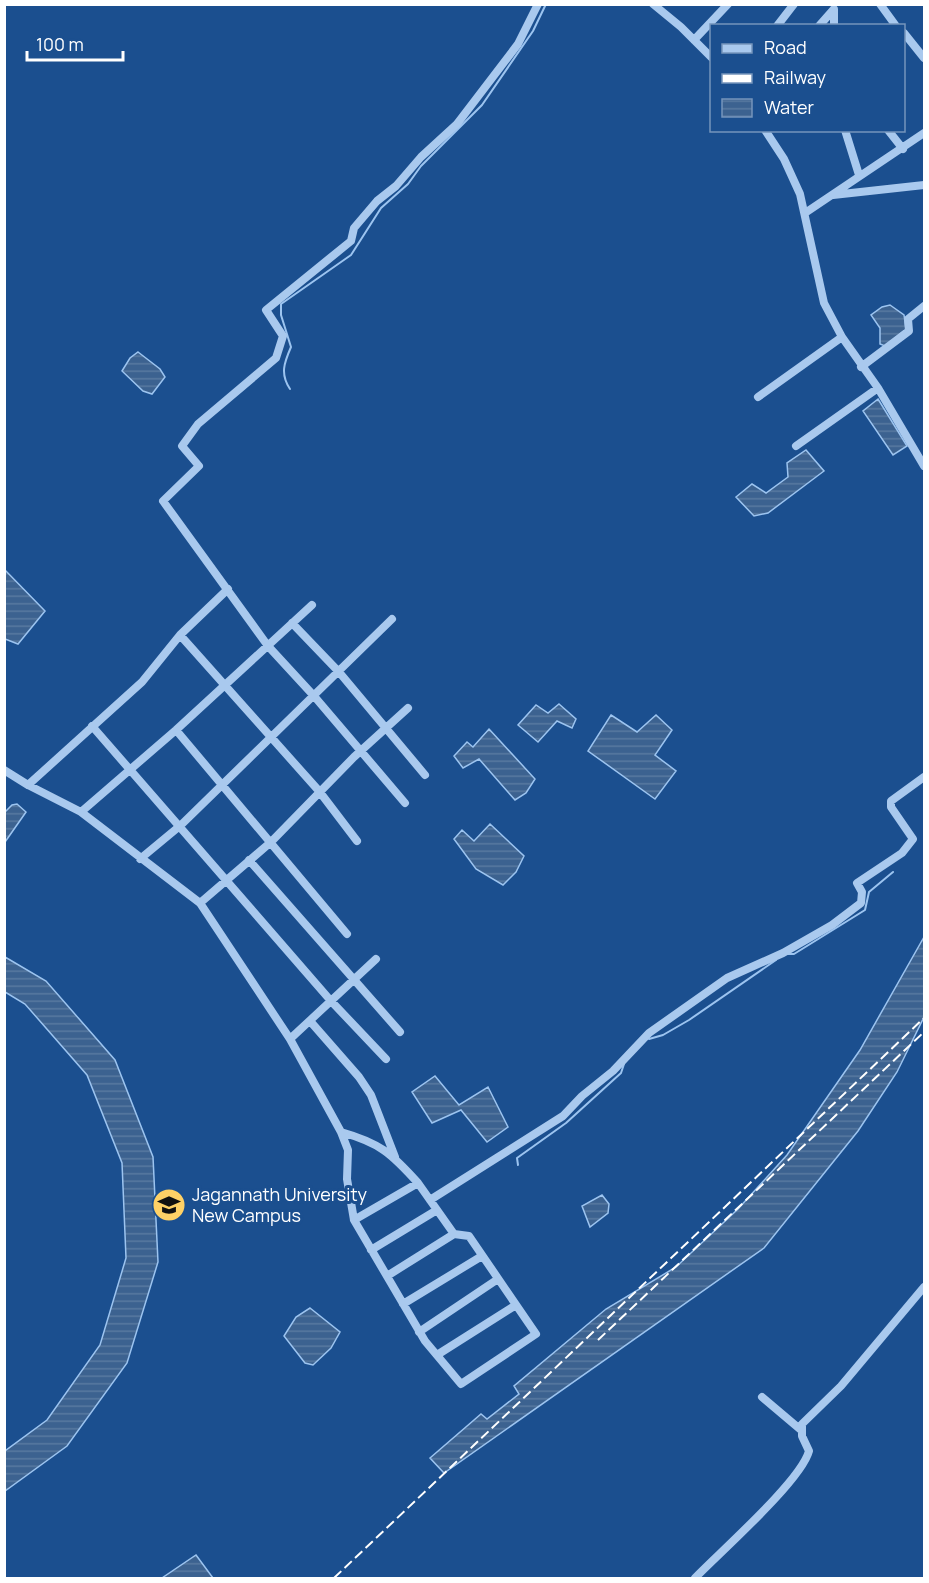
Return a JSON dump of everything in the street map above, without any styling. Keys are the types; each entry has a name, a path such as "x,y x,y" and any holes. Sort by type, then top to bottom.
{"street":[{"path":"405,803 314,696 267,646 163,501 199,466 182,446 198,424 276,358 284,336 266,310 351,241 354,228 377,201 403,179 421,158 457,124 518,44 538,4"},
{"path":"653,4 710,57"},
{"path":"694,40 728,4"},
{"path":"779,24 794,4"},
{"path":"880,4 895,24"},
{"path":"820,24 830,7"},
{"path":"830,7 834,24"},
{"path":"905,35 924,58"},
{"path":"766,132 784,159 800,194 824,303 842,337 878,388 924,466"},
{"path":"846,132 859,175"},
{"path":"890,132 903,149"},
{"path":"805,213 924,133"},
{"path":"831,195 924,185"},
{"path":"861,367 909,331 908,319 924,306"},
{"path":"758,396 842,337"},
{"path":"796,446 878,388"},
{"path":"28,786 141,682 180,635 228,589"},
{"path":"81,812 130,767 176,730 312,605"},
{"path":"140,859 181,825 222,786 392,619"},
{"path":"292,623 339,672 425,775"},
{"path":"180,635 270,739 319,791 357,841"},
{"path":"200,903 271,842 319,791 408,708"},
{"path":"92,726 181,825 225,881 331,1001 386,1059"},
{"path":"176,730 347,934"},
{"path":"4,770 28,786 81,812 200,903 290,1039 340,1132 348,1150 347,1179 354,1220 419,1332 461,1384 536,1335 469,1236 454,1234 387,1276"},
{"path":"430,1200 563,1116 582,1096 613,1071 649,1033 727,978 783,953 832,925 861,903 862,892 857,883 902,853 913,839 891,807 891,801 924,777"},
{"path":"249,860 400,1032"},
{"path":"290,1039 376,959"},
{"path":"310,1021 359,1077 371,1095 395,1158"},
{"path":"340,1132 370,1140 395,1158 418,1183 454,1234"},
{"path":"354,1220 418,1183"},
{"path":"371,1250 437,1210"},
{"path":"403,1304 482,1256"},
{"path":"419,1332 498,1279"},
{"path":"801,1430 802,1424 841,1386 924,1287"},
{"path":"437,1355 516,1305"},
{"path":"695,1578 775,1498 807,1460 809,1451 801,1430 762,1397"}],"water":[{"path":"890,305 904,315 906,329 885,346 880,344 880,328 871,315 882,307"},
{"path":"138,352 160,369 165,377 152,394 143,391 122,371 130,358"},
{"path":"878,399 907,446 893,455 863,411"},
{"path":"806,450 824,471 768,513 754,516 736,497 752,484 766,493 788,477 787,463"},
{"path":"4,569 45,611 18,644 5,639"},
{"path":"559,704 576,719 572,728 557,721 538,742 518,725 536,705 548,713"},
{"path":"611,715 637,732 656,715 672,730 655,755 676,771 655,799 588,751"},
{"path":"489,729 535,779 526,793 515,800 479,759 463,768 454,756 467,742 473,747"},
{"path":"17,804 26,812 5,842 5,812 12,805"},
{"path":"490,824 524,856 516,872 503,885 476,869 454,839 462,830 474,841"},
{"path":"924,937 924,1017 897,1072 858,1131 764,1248 444,1473 430,1458 481,1414 487,1419 519,1394 514,1386 606,1309 676,1267 738,1209 787,1155 860,1050"},
{"path":"5,957 46,981 115,1060 153,1157 158,1262 127,1363 67,1446 5,1491 5,1451 47,1420 100,1345 126,1258 122,1163 87,1075 25,1004 5,992"},
{"path":"435,1076 459,1105 488,1087 508,1127 487,1142 461,1110 432,1123 412,1092"},
{"path":"602,1195 609,1204 608,1213 590,1227 582,1206"},
{"path":"310,1308 340,1332 331,1348 313,1365 305,1363 284,1336 296,1317"},
{"path":"196,1555 213,1578 162,1578"}],"waterway":[{"path":"290,389 284,368 291,347 281,315 281,304 351,255 381,208 408,184 421,166 482,105 533,31 546,4"},
{"path":"788,954 794,954 865,910 869,892 893,872"},
{"path":"649,1039 663,1035 689,1020 776,960"},
{"path":"518,1165 517,1158 566,1123 621,1073 624,1064"}],"railway":[{"path":"334,1578 924,1018"},
{"path":"598,1340 924,1032"}],"place":[{"name":"Jagannath University New Campus","path":"169,1205"}]}
